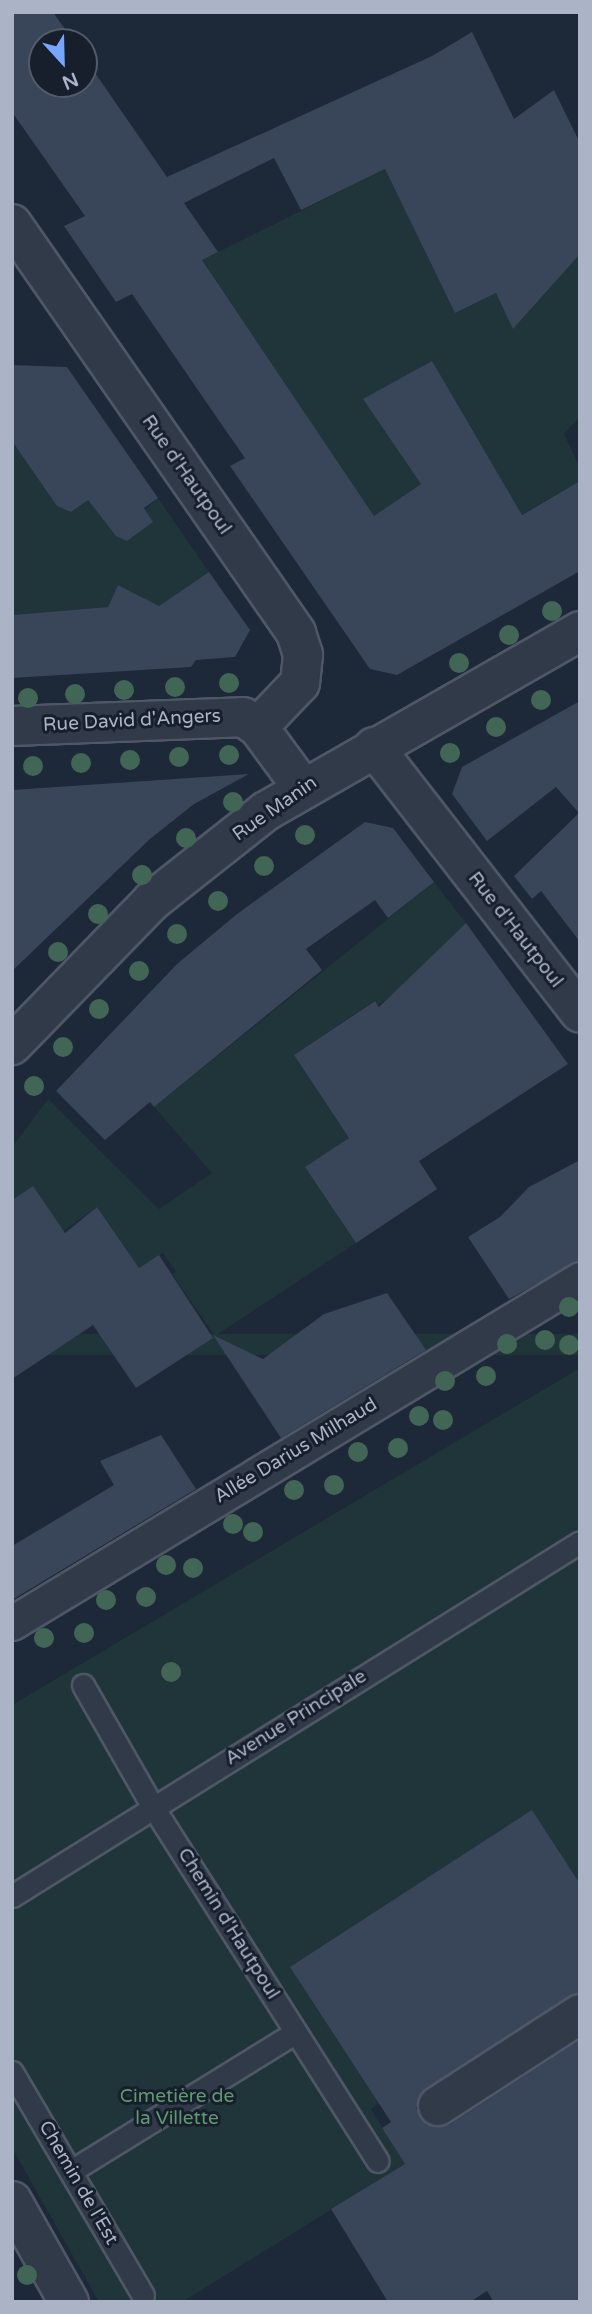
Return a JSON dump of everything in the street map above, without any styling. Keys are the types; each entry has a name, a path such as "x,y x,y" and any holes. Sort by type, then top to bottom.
{"street":[{"name":"Rue d'Hautpoul","path":"12,224 296,633 303,655 300,683 258,727"},
{"name":"Rue Manin","path":"12,1045 152,901 303,788 580,631"},
{"name":"Rue David d'Angers","path":"12,726 222,716 243,717 258,727"},
{"path":"258,727 303,788"},
{"name":"Rue d'Hautpoul","path":"374,747 580,1013"},
{"name":"Allée Darius Milhaud","path":"12,1623 580,1279"},
{"path":"438,2106 580,2014"},
{"path":"12,2201 69,2302"}],"lane":[{"name":"Avenue Principale","path":"12,1896 580,1542"},
{"name":"Chemin d'Hautpoul","path":"83,1685 153,1807 378,2161"},
{"path":"71,2171 296,2032"},
{"name":"Chemin de l'Est","path":"12,2072 143,2295"}],"green space":[{"path":"385,169 455,313 496,293 514,328 580,254 580,417 564,434 580,468 580,481 519,516 431,361 393,384 421,484 374,516 202,260"},
{"path":"12,438 71,512 88,500 116,536 158,498 209,572 159,606 118,585 108,607 12,615"},
{"path":"434,882 466,923 390,997 378,1005 374,1001 294,1055 349,1138 306,1168 356,1243 215,1336 172,1274 176,1272 163,1253 139,1268 97,1207 61,1233 33,1186 12,1200 12,1147 48,1099 159,1209 212,1173 154,1107"},
{"path":"12,1334 580,1334 580,1355 12,1355"},
{"name":"Cimetière de la Villette","path":"580,1368 580,1973 371,2109 405,2164 182,2302 99,2302 12,2148 12,1705"}],"building":[{"path":"12,12 53,12 64,28 28,28 28,98 98,98 98,77 167,177 432,56 472,32 514,119 554,90 580,143 580,254 513,329 496,293 455,313 385,169 301,210 274,158 184,203 218,252 202,260 374,516 421,484 363,399 432,361 522,515 580,481 580,571 397,675 370,669 230,466 245,458 132,294 116,302 64,226 85,216 12,112"},
{"path":"12,365 67,367 158,498 144,508 153,522 127,541 116,536 88,500 71,512 57,506 12,441"},
{"path":"209,572 250,630 235,657 196,660 191,667 12,678 12,615 108,607 118,585 159,606"},
{"path":"580,701 580,942 541,891 532,899 514,876 579,813 556,787 487,841 452,794 462,767"},
{"path":"249,774 194,804 150,839 12,971 12,790"},
{"path":"365,822 393,828 434,882 388,918 375,900 306,949 322,970 154,1107 150,1102 105,1140 56,1091 177,964 237,914"},
{"path":"466,923 568,1064 419,1161 437,1189 356,1243 305,1167 349,1138 294,1055 375,1001 379,1007"},
{"path":"580,1160 580,1260 509,1299 468,1237 500,1217 529,1187"},
{"path":"33,1186 65,1233 97,1207 139,1268 159,1255 213,1338 136,1388 93,1325 12,1379 12,1200"},
{"path":"387,1293 426,1350 281,1438 213,1335 263,1359 324,1314"},
{"path":"161,1435 196,1489 12,1600 12,1546 114,1485 100,1461"},
{"path":"532,1810 580,1884 580,1992 426,2088 416,2108 427,2125 449,2125 580,2040 580,2302 494,2302 487,2291 470,2302 388,2302 331,2209 405,2164 382,2128 391,2122 290,1967"}]}
